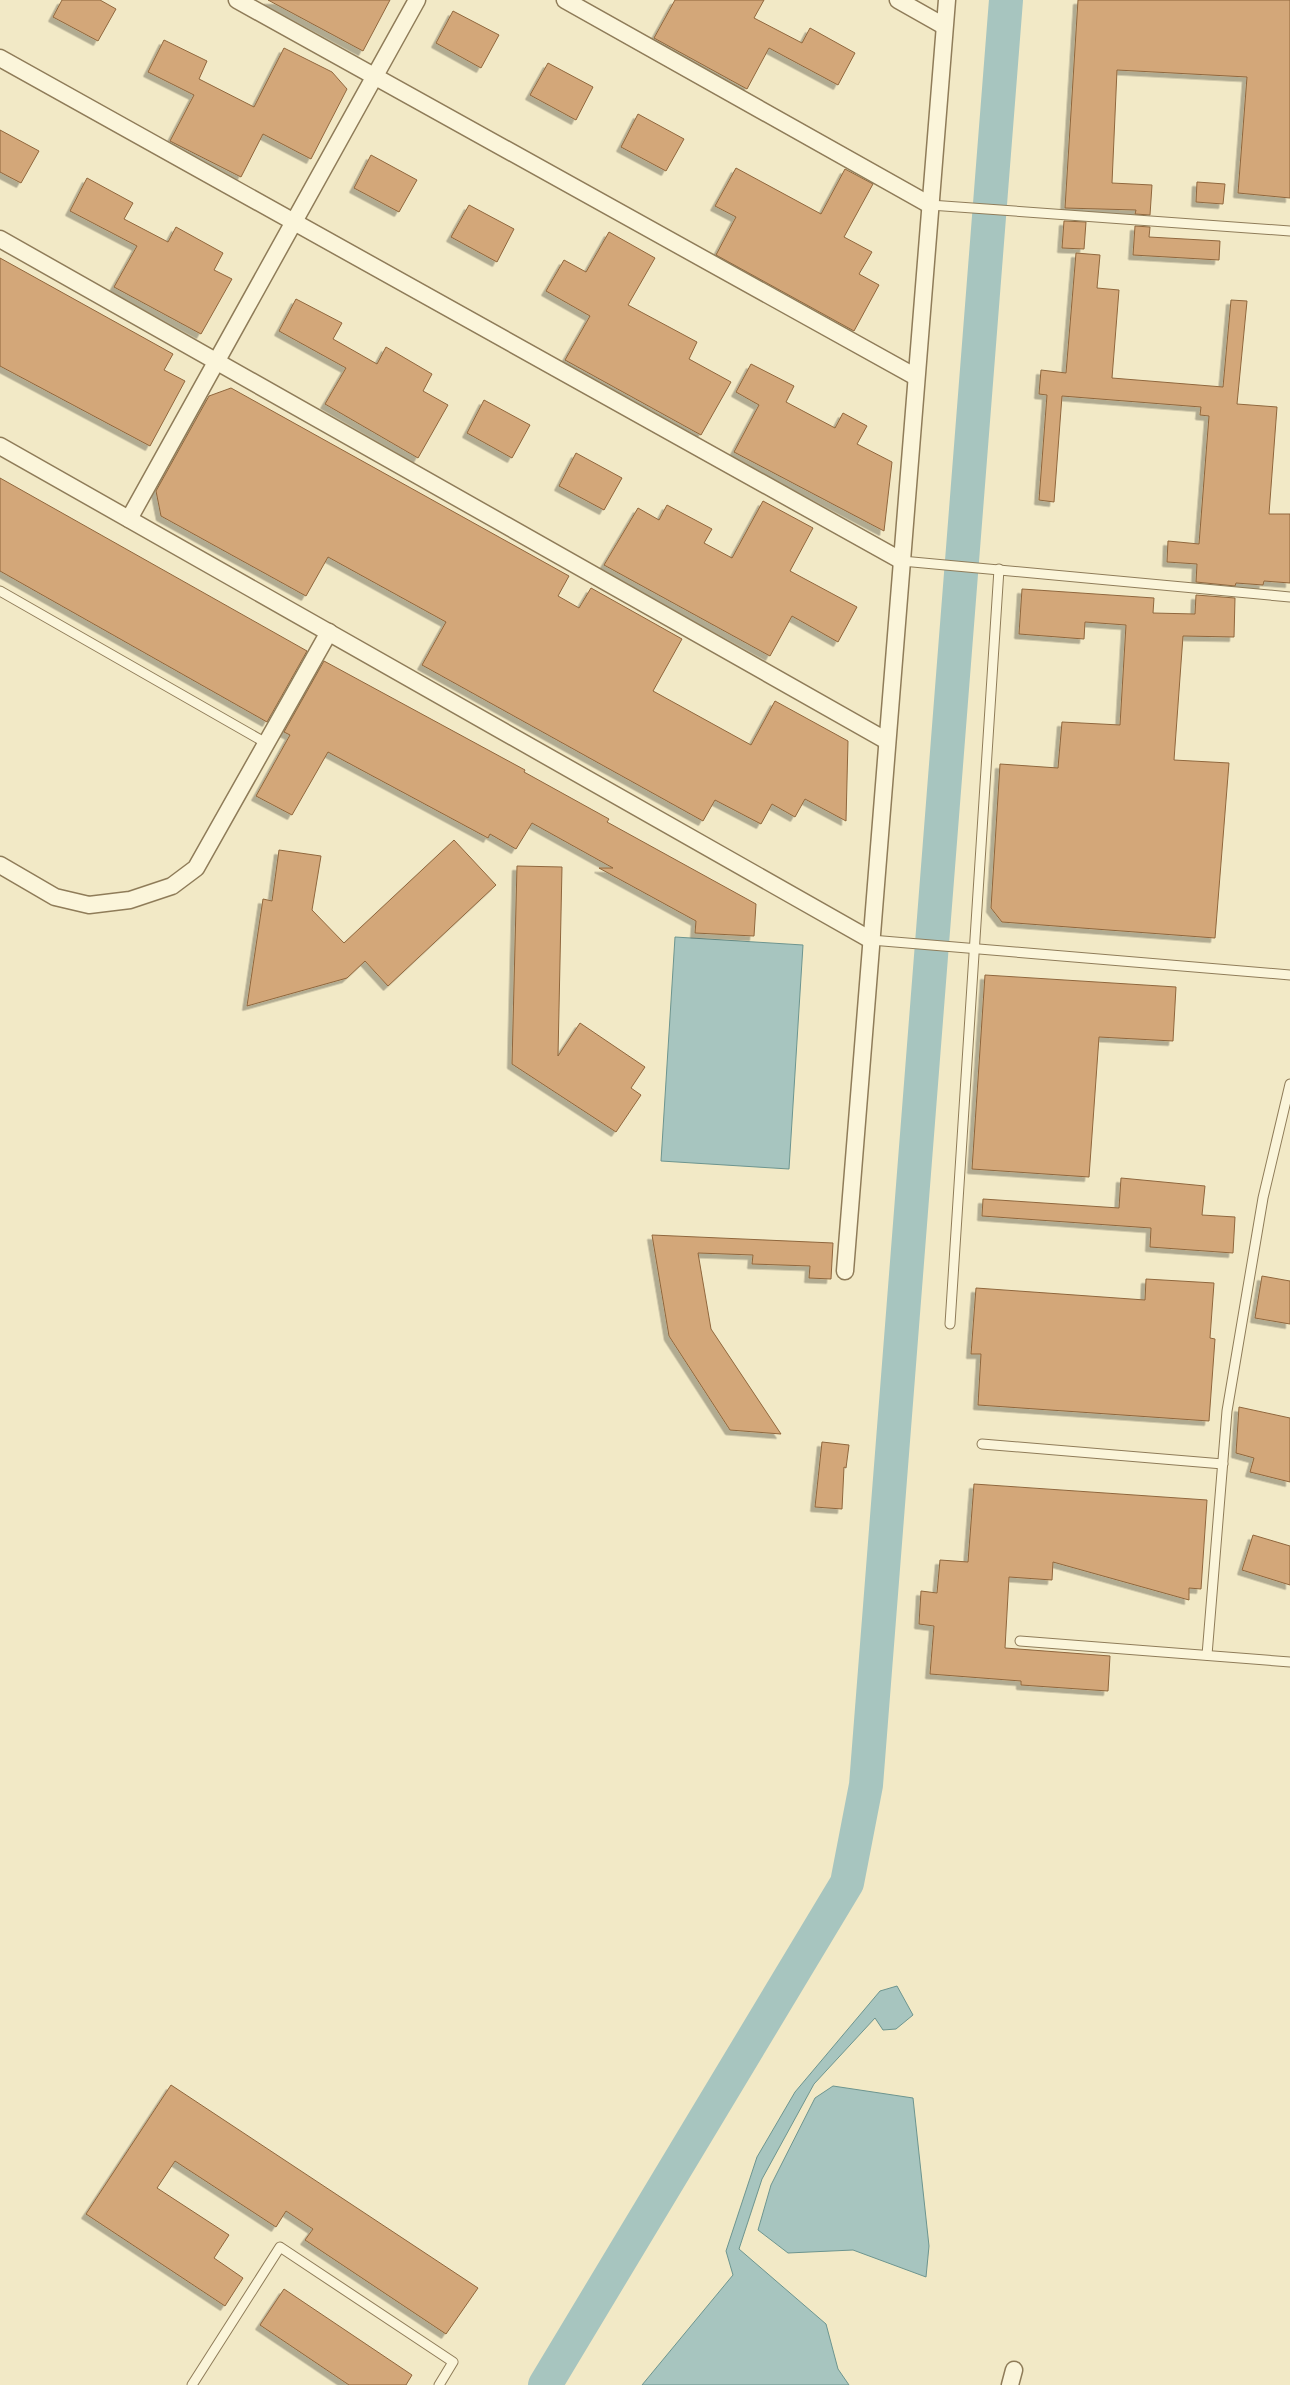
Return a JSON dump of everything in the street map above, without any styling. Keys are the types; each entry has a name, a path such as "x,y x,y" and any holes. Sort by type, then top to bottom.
{"street":[{"path":"238,0 916,378"},
{"path":"129,519 417,0"},
{"path":"565,0 930,205"},
{"path":"898,0 944,26"},
{"path":"845,1271 946,0"},
{"path":"0,58 902,561"},
{"path":"0,240 887,740"},
{"path":"0,446 871,940"},
{"path":"0,865 55,897 89,906 130,900 172,886 196,868 329,632"}],"lane":[{"path":"930,205 1290,231"},
{"path":"902,561 1290,596"},
{"path":"950,1324 999,570"},
{"path":"0,591 266,743"},
{"path":"871,940 1290,975"},
{"path":"1207,1655 1227,1410 1263,1198 1290,1084"},
{"path":"982,1444 1223,1464"},
{"path":"1020,1641 1290,1662"},
{"path":"192,2385 280,2247 453,2362 439,2385"}],"water":[{"path":"675,937 803,945 789,1169 661,1161"},
{"path":"897,1986 913,2015 896,2029 883,2030 875,2018 814,2084 762,2179 739,2249 826,2324 838,2369 849,2385 642,2385 733,2275 726,2251 757,2157 795,2092 880,1991"},
{"path":"833,2086 913,2098 929,2246 926,2277 853,2250 788,2253 758,2230 771,2185 815,2098"}],"building":[{"path":"62,0 100,0 116,9 98,41 53,17"},
{"path":"268,0 390,0 363,51"},
{"path":"675,0 764,0 754,18 802,43 810,28 855,53 838,85 769,48 747,89 654,38"},
{"path":"1078,0 1290,0 1290,198 1238,193 1247,77 1117,70 1112,183 1152,185 1150,215 1135,214 1136,210 1065,208"},
{"path":"453,11 499,35 481,68 436,43"},
{"path":"164,40 207,61 199,79 254,107 284,48 332,72 347,89 311,159 263,134 241,177 170,141 194,95 148,72"},
{"path":"548,63 593,87 576,120 530,95"},
{"path":"638,114 684,139 666,171 621,147"},
{"path":"0,130 39,151 21,183 0,172"},
{"path":"371,155 417,180 399,212 354,188"},
{"path":"736,168 821,214 845,169 873,184 844,237 872,252 859,274 879,285 854,331 716,255 736,217 715,206"},
{"path":"87,178 133,203 124,219 168,242 176,227 223,253 214,270 232,279 201,334 114,287 137,246 70,211"},
{"path":"1197,182 1225,184 1223,204 1196,202"},
{"path":"469,205 514,229 497,262 451,237"},
{"path":"1064,221 1086,222 1084,249 1062,248"},
{"path":"1135,226 1150,227 1149,237 1220,241 1219,260 1133,255"},
{"path":"609,232 655,258 628,305 697,342 689,359 731,382 701,435 565,360 590,316 546,291 564,260 586,272"},
{"path":"1076,253 1100,255 1097,288 1119,290 1112,378 1223,387 1231,300 1247,301 1237,404 1277,407 1269,514 1290,514 1290,583 1264,581 1263,585 1236,583 1235,586 1196,582 1197,564 1167,562 1168,541 1199,544 1209,416 1200,415 1201,407 1062,396 1054,502 1039,500 1047,395 1039,394 1041,370 1066,373"},
{"path":"0,258 173,354 164,370 185,381 150,446 0,366"},
{"path":"296,299 342,323 333,339 377,364 386,347 432,374 423,391 448,405 418,458 325,404 346,368 279,331"},
{"path":"751,364 794,386 786,402 835,428 843,413 867,426 857,444 892,462 884,531 734,452 759,405 736,392"},
{"path":"231,388 569,576 558,596 579,608 591,588 682,639 653,691 751,745 775,701 848,741 846,821 805,799 795,817 772,804 761,824 715,800 703,821 422,665 446,622 328,557 306,596 161,516 156,491 209,396"},
{"path":"484,400 530,425 512,458 467,433"},
{"path":"576,453 622,478 604,510 559,486"},
{"path":"0,478 307,651 267,722 0,571"},
{"path":"763,501 813,528 790,571 857,607 838,642 792,616 770,656 604,565 638,508 659,520 667,505 712,529 704,543 732,558"},
{"path":"1022,589 1154,598 1153,613 1195,614 1196,595 1235,598 1234,637 1183,636 1174,760 1229,763 1215,938 1002,922 991,908 1000,764 1058,768 1062,722 1120,725 1126,625 1085,622 1084,639 1019,634"},
{"path":"324,661 525,770 524,772 609,819 607,822 756,904 754,936 695,933 696,921 599,868 613,868 532,823 516,849 490,834 488,838 328,752 292,815 256,796 290,735 284,732"},
{"path":"454,840 496,885 388,986 365,961 347,978 247,1006 263,899 272,901 279,850 321,856 312,910 344,943"},
{"path":"517,866 562,867 558,1056 580,1023 645,1067 631,1088 641,1095 616,1132 512,1064"},
{"path":"985,975 1176,987 1173,1041 1099,1037 1089,1177 972,1169"},
{"path":"1121,1178 1205,1186 1202,1215 1235,1217 1233,1253 1150,1247 1151,1228 982,1216 983,1199 1119,1208"},
{"path":"652,1235 833,1243 831,1279 809,1278 810,1266 752,1264 753,1255 698,1253 711,1329 781,1434 730,1430 669,1336"},
{"path":"1262,1276 1290,1281 1290,1324 1255,1318"},
{"path":"1146,1279 1214,1283 1210,1338 1215,1339 1209,1421 978,1405 981,1354 971,1354 976,1288 1145,1300"},
{"path":"1239,1407 1290,1418 1290,1482 1250,1472 1254,1458 1236,1453"},
{"path":"822,1442 849,1445 846,1468 844,1467 842,1509 815,1507"},
{"path":"974,1484 1207,1500 1201,1589 1189,1588 1189,1600 1053,1562 1052,1580 1009,1577 1005,1648 1110,1656 1108,1691 1021,1685 1021,1681 930,1674 934,1626 919,1624 921,1591 937,1593 940,1560 968,1562"},
{"path":"1253,1535 1290,1546 1290,1585 1242,1570"},
{"path":"171,2085 478,2288 446,2334 305,2240 313,2229 286,2211 276,2227 175,2161 157,2188 229,2235 214,2258 243,2278 225,2306 86,2214"},
{"path":"284,2289 412,2375 406,2385 349,2385 260,2325"}],"waterway":[{"path":"545,2385 847,1883 866,1785 1006,0"}]}
